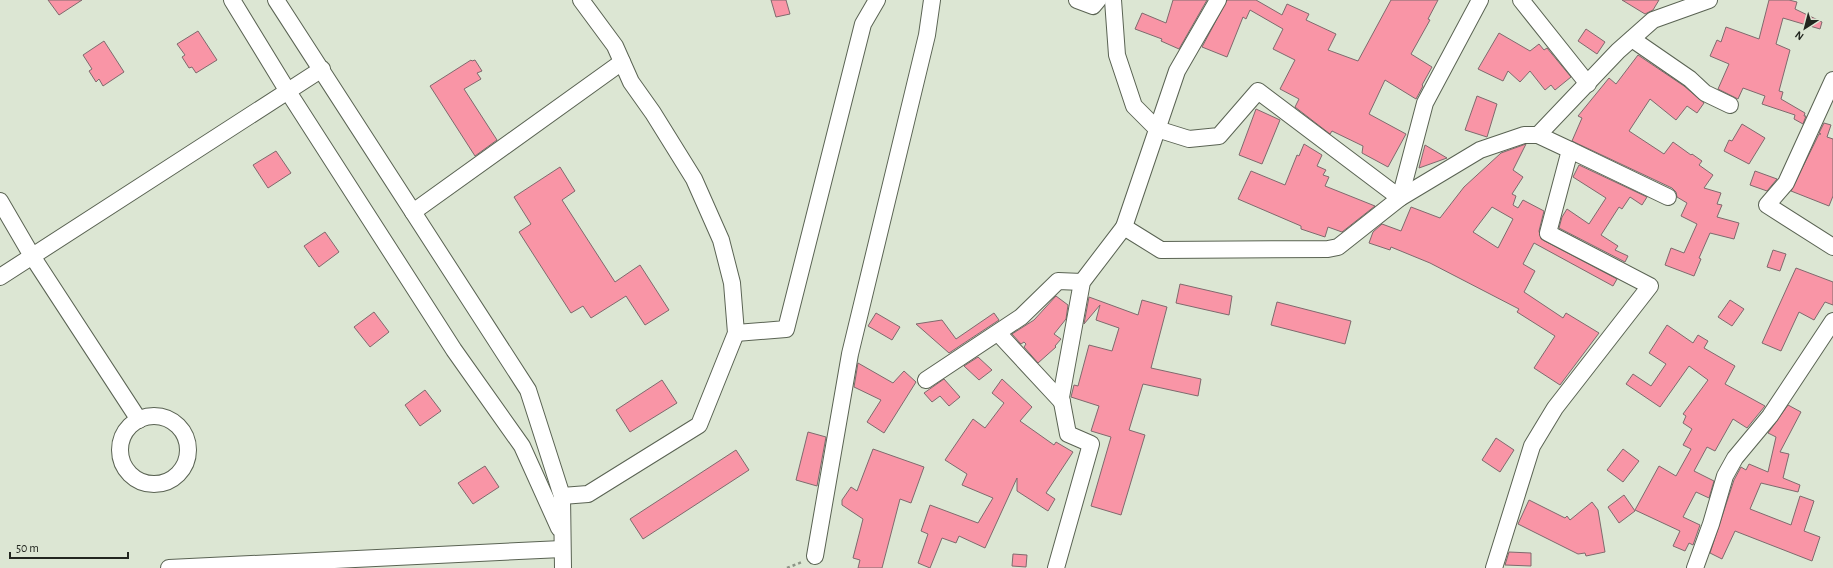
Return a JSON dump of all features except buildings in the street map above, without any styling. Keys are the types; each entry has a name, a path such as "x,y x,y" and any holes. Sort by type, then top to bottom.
{"street":[{"path":"232,0 287,90 454,350 522,446 562,542"},
{"path":"276,0 528,390 562,496 563,568"},
{"path":"562,496 588,494 699,425 736,332 732,283 721,240 694,179 653,113 631,82 615,46 581,0"},
{"path":"736,332 786,329 863,24 877,0"},
{"path":"815,556 850,354 927,35 932,0"},
{"path":"1077,0 1093,6 1098,0"},
{"path":"1113,0 1117,56 1134,106 1157,129 1189,139 1220,136 1258,91 1400,198"},
{"path":"1056,568 1091,444 1068,434 1061,397 1082,282 1124,226 1177,71 1218,0"},
{"path":"1400,198 1425,104 1480,0"},
{"path":"1521,0 1588,84"},
{"path":"1538,135 1618,51 1653,20 1709,0"},
{"path":"1632,39 1690,79 1705,93 1730,105"},
{"path":"413,212 622,62"},
{"path":"0,276 287,90 322,69"},
{"path":"1833,80 1786,183 1767,206 1833,247"},
{"path":"1124,226 1161,250 1328,249 1338,247 1400,198 1480,150 1524,135 1538,135 1668,197"},
{"path":"1494,568 1532,446 1555,408 1650,286 1548,233 1570,150"},
{"path":"0,201 32,256 139,420"},
{"path":"926,380 1021,317 1058,281 1082,282"},
{"path":"1695,568 1712,524 1725,476 1735,458 1770,416 1833,320"},
{"path":"998,332 1062,402"},
{"path":"156,416 169,420 179,428 186,439 188,452 185,465 177,476 165,482 152,484 139,481 129,473 122,462 120,448 123,435 131,425 139,420 156,416"},
{"path":"170,568 562,542"}]}
